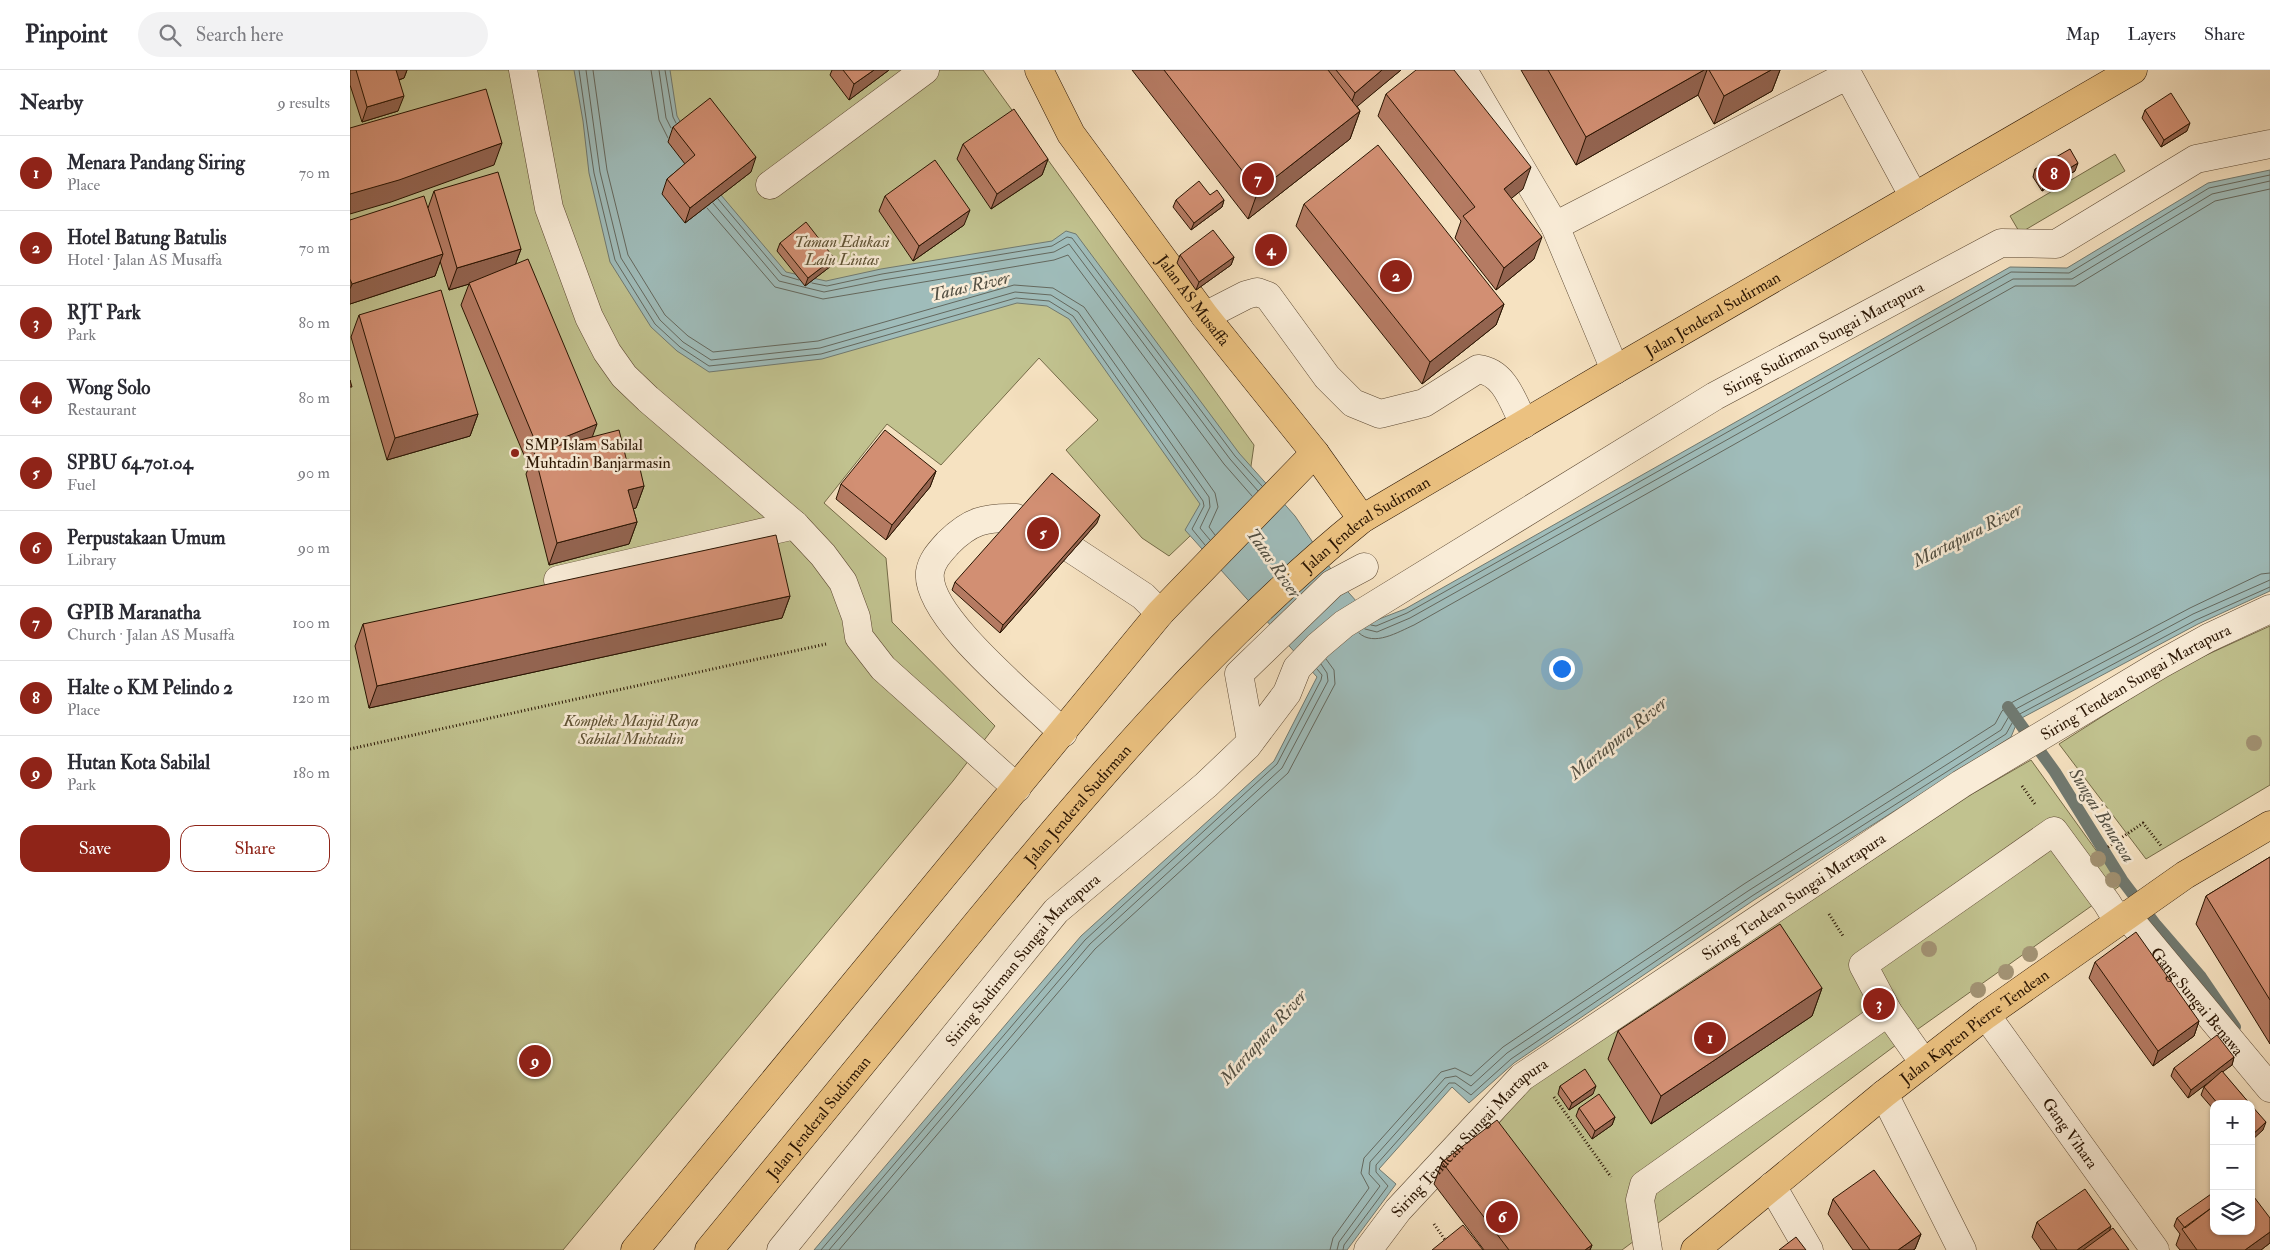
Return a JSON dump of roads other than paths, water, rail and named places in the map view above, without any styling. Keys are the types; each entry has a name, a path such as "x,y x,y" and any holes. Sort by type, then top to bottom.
{"main road":[{"name":"Jalan AS Musaffa","path":"1040,70 1071,134 1205,316 1315,453 1362,519"},
{"name":"Jalan Jenderal Sudirman","path":"709,1250 1057,826 1149,724 1244,626 1336,540 1362,519 1614,370 2133,70"},
{"path":"635,1250 1160,613 1196,573 1315,453"},
{"name":"Jalan Kapten Pierre Tendean","path":"1695,1250 1884,1094 1986,1015 2185,875 2270,825"}],"street":[{"path":"523,70 549,208 590,317 608,352 624,376 648,399 796,525 823,555 843,582 856,617 859,637 883,668 1017,788"},
{"path":"770,185 925,70"},
{"path":"1463,70 1555,226 1614,370"},
{"path":"1555,226 1848,75 1914,197"},
{"name":"Siring Sudirman Sungai Martapura","path":"781,1250 1056,911 1206,785 1251,740 1287,693 1297,668 1318,646 1344,624 1398,593 1715,396 2001,243 2056,244 2196,159 2270,144"},
{"path":"1205,316 1246,295 1257,292 1268,296 1327,377 1354,403 1380,414 1424,404 1478,370 1487,370 1502,382 1524,424"},
{"path":"1016,518 982,519 966,527 953,538 935,556 930,572 932,592 956,629 1062,732"},
{"path":"558,580 796,525"},
{"path":"1073,550 1143,596 1160,613"},
{"path":"1251,740 1239,674 1332,584 1364,567"},
{"name":"Siring Tendean Sungai Martapura","path":"1368,1250 1398,1210 1522,1077 1961,784 2161,664 2208,638 2270,609"},
{"name":"Gang Sungai Benawa","path":"1888,1012 1863,965 2054,831 2107,903 2125,916 2270,1088"},
{"path":"1648,1250 1640,1200 1644,1186 1888,1012 1924,1063"},
{"name":"Gang Vihara","path":"1986,1015 2155,1250"},
{"path":"1884,1094 1962,1250"},
{"path":"1772,1186 1810,1250"}],"water":[{"path":"574,70 670,70 677,116 721,195 786,272 826,281 881,269 1052,241 1066,231 1076,234 1239,453 1295,516 1341,584 1374,621 1405,609 2010,267 2067,268 2208,183 2270,170 2270,591 2198,624 2018,720 2011,737 1754,900 1514,1063 1469,1103 1452,1087 1379,1169 1396,1184 1347,1250 814,1250 1081,936 1274,761 1317,677 1185,530 1200,504 1069,319 1047,306 1017,303 822,359 709,372 677,351 651,327 610,262 589,173 583,121"}],"waterway":[{"name":"Sungai Benawa","path":"2008,707 2055,772 2122,880 2156,925 2201,977 2235,1027"}],"place":[{"name":"Halte 0 KM Pelindo 2","path":"2054,174"},
{"name":"GPIB Maranatha","path":"1258,179"},
{"name":"Wong Solo","path":"1271,250"},
{"name":"Hotel Batung Batulis","path":"1396,276"},
{"name":"SMP Islam Sabilal Muhtadin Banjarmasin","path":"515,453"},
{"name":"SPBU 64.701.04","path":"1043,533"},
{"name":"RJT Park","path":"1879,1004"},
{"name":"Menara Pandang Siring","path":"1710,1038"},
{"name":"Hutan Kota Sabilal","path":"535,1061"},
{"name":"Perpustakaan Umum","path":"1502,1217"}],"park label":[{"name":"Taman Edukasi Lalu Lintas","path":"842,250"},
{"name":"Kompleks Masjid Raya Sabilal Muhtadin","path":"631,729"}],"water label":[{"name":"Tatas River","path":"970,286"},
{"name":"Martapura River","path":"1967,535"},
{"name":"Tatas River","path":"1274,563"},
{"name":"Martapura River","path":"1618,738"},
{"name":"Martapura River","path":"1263,1037"}]}
